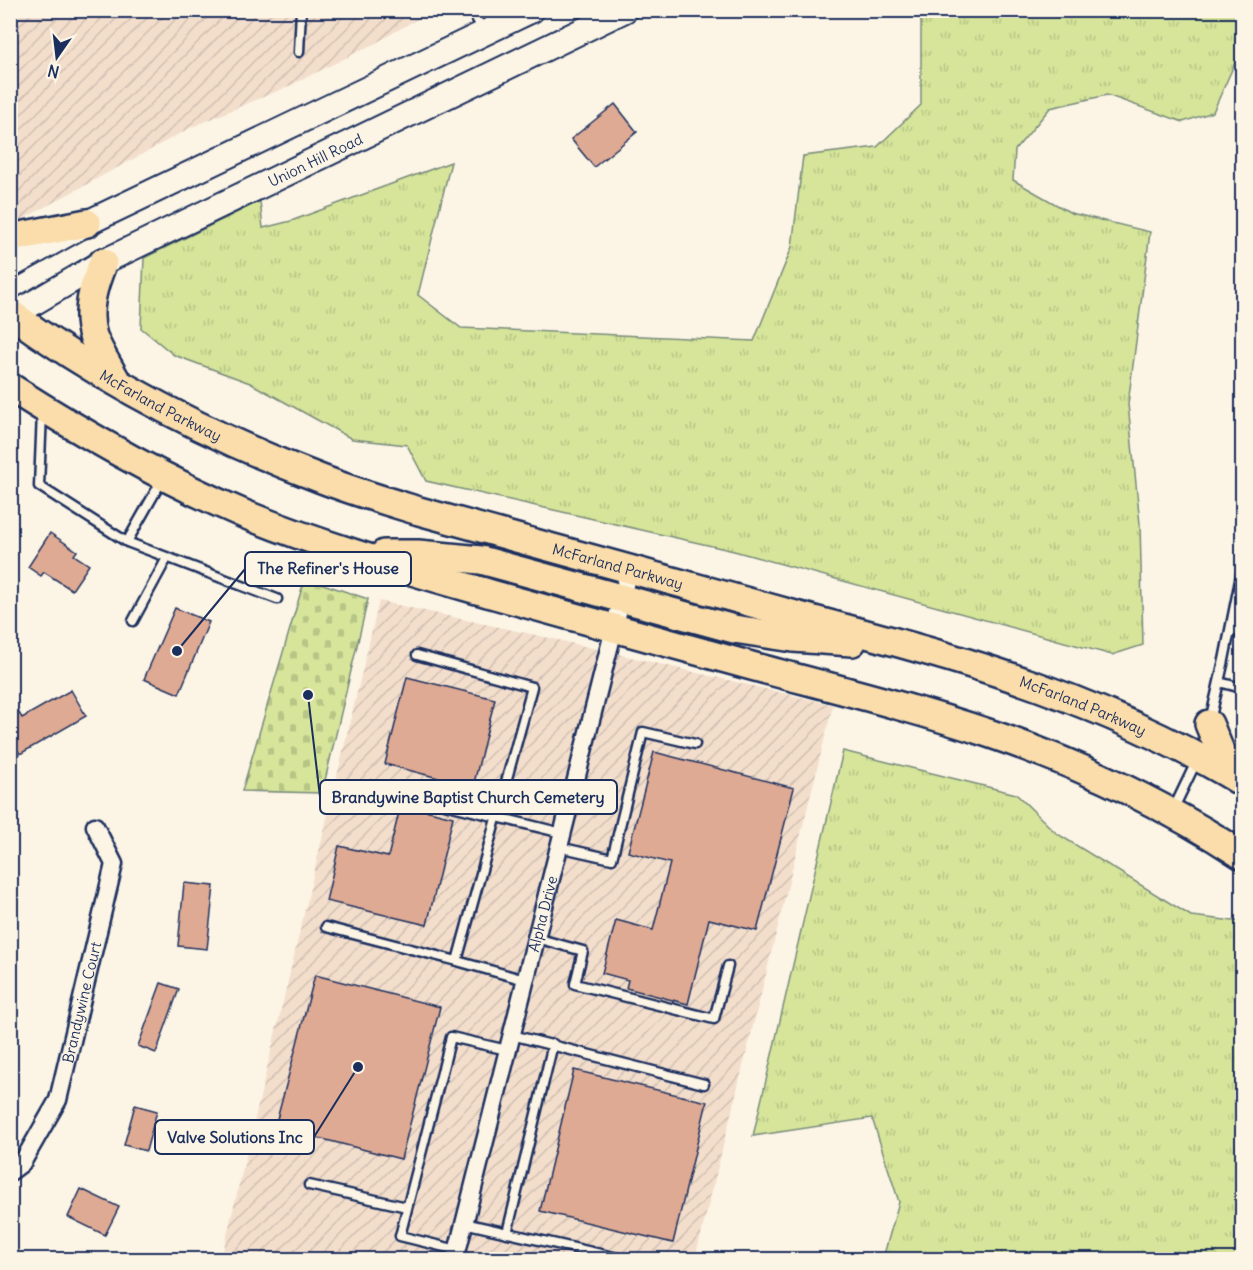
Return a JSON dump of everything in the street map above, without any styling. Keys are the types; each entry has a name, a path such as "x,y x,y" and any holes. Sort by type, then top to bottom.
{"main road":[{"path":"10,238 87,223"},
{"path":"103,262 95,283 90,309 92,333 100,353 118,383"},
{"name":"McFarland Parkway","path":"11,315 118,383 173,413 261,455 321,479 419,511 980,667 1035,686 1128,724 1204,741"},
{"path":"10,387 110,448 164,477 270,524 359,556 922,713 992,735 1098,776 1171,813 1242,855"},
{"path":"359,556 418,554 481,561 734,628 793,638 894,642"},
{"path":"1204,741 1223,758 1240,781"}],"street":[{"path":"10,266 87,223 532,10"},
{"name":"Union Hill Road","path":"11,315 103,262 625,10"},
{"name":"Alpha Drive","path":"456,1255 629,569"},
{"name":"Brandywine Court","path":"10,1172 22,1163 58,1100 114,864 96,826"}],"lane":[{"path":"299,52 301,10"},
{"path":"474,10 485,33"},
{"path":"42,407 39,486 127,542 277,599"},
{"path":"127,542 164,477"},
{"path":"133,621 167,558"},
{"path":"1171,813 1204,741 1231,630 1242,570"},
{"path":"1231,630 1242,633"},
{"path":"417,655 532,687 457,961"},
{"path":"1219,682 1242,688"},
{"path":"371,786 496,817 612,859 643,732 695,744"},
{"path":"327,927 525,980"},
{"path":"536,938 583,951 575,984 714,1019 728,966"},
{"path":"456,1255 400,1236 451,1037 553,1044 704,1084"},
{"path":"507,1233 553,1044"},
{"path":"309,1185 407,1207"},
{"path":"464,1223 627,1260"}],"shaded area":[{"path":"11,11 431,11 374,44 287,87 192,127 21,220 11,222"},
{"path":"379,601 554,639 833,705 695,1259 221,1260"}],"green space":[{"path":"926,10 1242,11 1242,47 1213,112 1183,122 1107,95 1050,108 1015,150 1013,180 1071,213 1150,232 1128,404 1140,524 1143,645 1112,655 734,551 426,481 407,445 352,439 250,383 174,355 141,328 144,258 260,201 263,228 291,221 451,162 418,295 461,328 754,341 792,247 803,156 877,147 921,105 921,19"},
{"path":"305,578 368,599 322,793 242,791"},
{"path":"843,751 1016,794 1056,833 1191,916 1242,922 1242,1259 917,1260 917,1257 883,1258 899,1202 872,1118 753,1136"}],"building":[{"path":"615,104 637,132 594,167 571,139"},
{"path":"50,533 77,551 74,555 89,565 72,590 44,572 41,576 28,567"},
{"path":"175,608 209,622 179,694 144,679"},
{"path":"407,677 495,699 473,787 385,764"},
{"path":"71,690 86,716 20,754 10,737 10,698 22,718"},
{"path":"654,752 794,788 757,931 709,919 688,1004 626,988 628,980 602,973 616,920 653,930 670,863 628,852"},
{"path":"401,804 453,817 427,925 326,901 339,846 388,857"},
{"path":"184,883 214,886 207,949 178,946"},
{"path":"315,975 440,1007 401,1159 275,1127"},
{"path":"161,983 179,989 156,1053 138,1046"},
{"path":"574,1070 707,1102 673,1243 540,1211"},
{"path":"135,1105 157,1111 146,1151 124,1145"},
{"path":"81,1189 119,1207 105,1235 68,1217"}],"place":[{"name":"The Refiner's House","path":"177,651"},
{"name":"Brandywine Baptist Church Cemetery","path":"308,695"},
{"name":"Valve Solutions Inc","path":"358,1067"}]}
